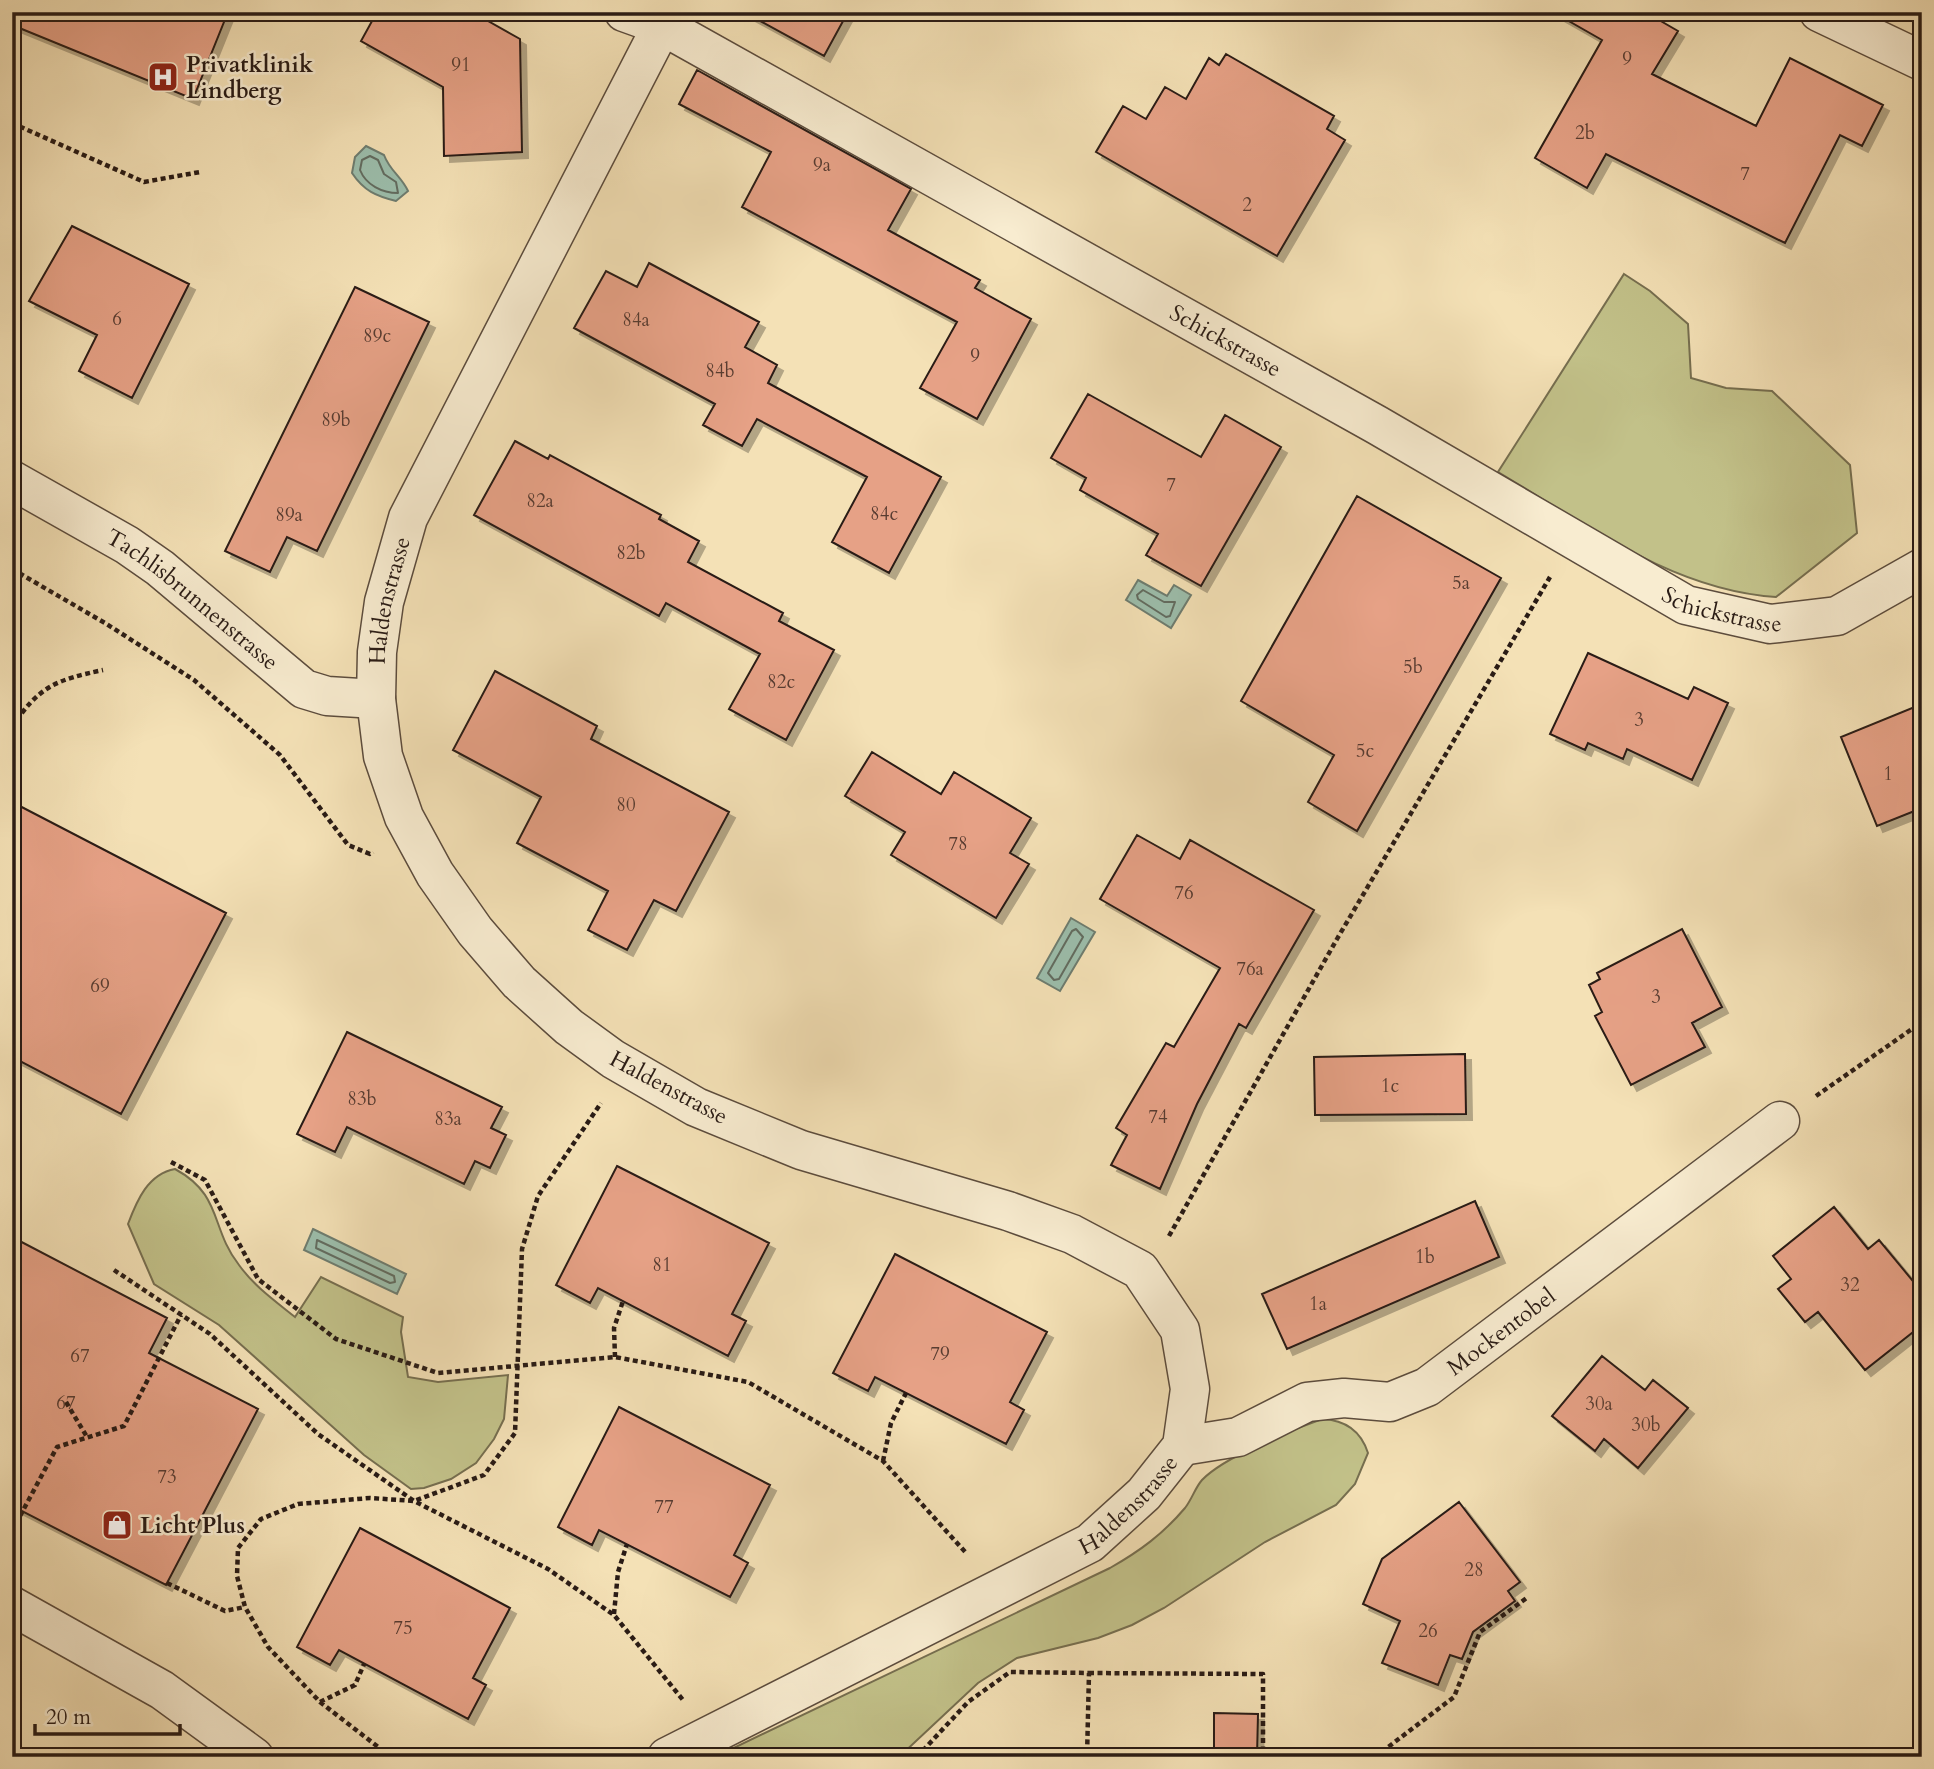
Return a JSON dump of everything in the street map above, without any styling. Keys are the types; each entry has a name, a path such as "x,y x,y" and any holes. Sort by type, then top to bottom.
{"street":[{"name":"Schickstrasse","path":"624,12 666,19 1377,425 1686,605 1770,624 1837,616 1922,568"},
{"path":"1819,12 1922,61"},
{"name":"Haldenstrasse","path":"666,19 408,518 384,602 377,652 378,736 387,773 418,845 475,931 545,1006 613,1059 696,1107 801,1150 1008,1211 1072,1234 1140,1270 1180,1330 1190,1389 1182,1446 1144,1494 1090,1543 667,1757"},
{"name":"Tachlisbrunnenstrasse","path":"12,480 127,545 160,568 304,689 327,696 376,699"},
{"name":"Mockentobel","path":"1182,1446 1238,1437 1307,1402 1344,1398 1390,1402 1427,1387 1780,1121"},
{"path":"12,1606 162,1690 254,1757"}],"path":[{"path":"12,123 144,182 200,172"},
{"path":"1163,1248 1337,939 1572,540"},
{"path":"12,569 105,623 194,680 280,755 348,845 370,854 382,845"},
{"path":"12,727 31,701 54,682 103,670"},
{"path":"1780,1121 1922,1022"},
{"path":"391,1757 320,1702 268,1647 245,1607 237,1576 238,1548 261,1519 298,1504 370,1498 414,1501 484,1475 515,1433 522,1249 538,1196 603,1101"},
{"path":"171,1162 205,1180 258,1279 336,1339 438,1373 615,1357 748,1382 883,1461 975,1563"},
{"path":"114,1270 210,1334 318,1434 414,1501 548,1569 614,1615 687,1706"},
{"path":"615,1357 614,1328 622,1301"},
{"path":"12,1531 14,1522 57,1447 124,1426 181,1315"},
{"path":"883,1461 891,1423 906,1393"},
{"path":"66,1402 87,1437"},
{"path":"614,1615 618,1572 627,1544"},
{"path":"167,1583 225,1611 245,1607"},
{"path":"1375,1757 1454,1697 1480,1632 1528,1597"},
{"path":"320,1702 355,1685 364,1664"},
{"path":"917,1757 968,1702 1010,1672 1264,1674 1263,1757"},
{"path":"1087,1757 1088,1673"}],"shaded area":[{"path":"1624,274 1650,291 1688,324 1691,378 1726,388 1772,391 1850,465 1857,533 1776,597 1738,592 1701,582 1666,568 1597,533 1498,472"},
{"path":"175,1169 190,1179 209,1201 230,1251 245,1273 295,1317 321,1277 403,1317 401,1332 408,1377 438,1382 508,1375 504,1419 494,1439 476,1463 451,1479 424,1488 411,1489 364,1455 219,1325 154,1284 128,1224 145,1189 158,1176"},
{"path":"1322,1419 1351,1428 1368,1453 1355,1484 1336,1505 1265,1542 1164,1608 1132,1625 1098,1638 1017,1658 978,1683 899,1757 724,1757 721,1754 1110,1568 1160,1534 1185,1508 1197,1486 1212,1471 1259,1445"}],"water":[{"path":"366,146 384,155 408,191 396,201 371,192 352,173 355,157"},
{"path":"1138,580 1167,596 1174,585 1191,595 1171,628 1126,600"},
{"path":"1071,918 1095,932 1060,991 1037,978"},
{"path":"313,1229 406,1274 397,1294 304,1250"}],"building":[{"path":"12,12 228,12 193,99 12,25"},
{"path":"377,12 472,12 520,39 522,152 444,156 443,87 361,41"},
{"path":"744,12 848,12 824,56"},
{"path":"1553,12 1645,12 1678,31 1652,74 1756,126 1790,58 1883,105 1862,146 1840,135 1785,243 1606,154 1587,188 1535,158 1602,40"},
{"path":"1226,54 1334,116 1327,129 1345,140 1277,256 1096,152 1123,106 1146,119 1165,87 1186,99 1209,58 1219,65"},
{"path":"697,70 911,189 888,230 980,280 975,288 1031,319 977,419 920,388 957,322 742,207 771,152 679,104"},
{"path":"72,226 189,284 132,398 79,371 97,335 29,301"},
{"path":"649,263 759,322 745,347 777,365 768,383 941,477 889,573 832,542 867,477 757,419 742,446 703,425 715,404 574,328 606,271 637,287"},
{"path":"355,287 429,322 317,551 287,537 270,572 225,551"},
{"path":"1088,394 1201,457 1225,415 1281,447 1201,586 1146,555 1158,534 1080,490 1086,478 1051,458"},
{"path":"515,441 548,459 550,455 661,515 659,519 699,541 688,562 783,613 779,621 834,650 786,740 729,709 760,654 666,603 659,616 474,515"},
{"path":"1357,496 1501,578 1357,831 1308,802 1334,755 1241,701"},
{"path":"1588,653 1688,699 1694,687 1728,703 1692,780 1627,749 1623,759 1588,743 1585,750 1550,734"},
{"path":"495,671 597,726 591,739 729,812 676,911 654,900 627,950 588,930 608,891 517,843 541,797 453,750"},
{"path":"1922,704 1922,808 1877,826 1841,737"},
{"path":"872,752 941,794 954,772 1031,818 1010,853 1029,864 996,918 891,855 905,832 845,796"},
{"path":"12,802 226,913 121,1114 12,1057"},
{"path":"1137,835 1180,859 1190,840 1314,910 1246,1028 1239,1024 1197,1104 1160,1189 1111,1165 1127,1135 1116,1128 1166,1043 1174,1047 1220,968 1100,899"},
{"path":"1682,929 1722,1007 1692,1023 1705,1047 1631,1085 1595,1016 1602,1012 1589,985 1600,979 1597,973"},
{"path":"347,1032 502,1107 491,1128 506,1135 490,1168 475,1161 464,1184 347,1127 335,1152 297,1134"},
{"path":"1465,1054 1466,1114 1315,1115 1314,1057"},
{"path":"617,1166 769,1243 732,1314 746,1321 728,1356 598,1288 590,1303 556,1285"},
{"path":"1475,1201 1499,1257 1287,1349 1262,1294"},
{"path":"1834,1207 1868,1249 1879,1240 1922,1292 1922,1325 1865,1370 1818,1312 1805,1322 1778,1289 1791,1279 1773,1256"},
{"path":"12,1237 167,1318 149,1353 258,1409 166,1585 12,1506"},
{"path":"895,1254 1047,1332 1010,1402 1024,1410 1006,1444 875,1377 868,1391 833,1373"},
{"path":"1602,1356 1645,1390 1653,1380 1688,1408 1638,1468 1604,1439 1595,1451 1552,1416"},
{"path":"619,1407 770,1485 734,1555 748,1563 730,1597 599,1530 592,1545 558,1527"},
{"path":"1459,1502 1520,1582 1508,1591 1515,1601 1473,1632 1462,1659 1450,1655 1438,1685 1382,1663 1400,1621 1363,1604 1382,1559"},
{"path":"360,1528 510,1608 473,1678 486,1685 468,1719 339,1650 330,1665 297,1647"},
{"path":"1214,1713 1258,1714 1257,1757 1214,1757"}],"place":[{"name":"Privatklinik Lindberg","path":"163,77"},
{"name":"Licht Plus","path":"117,1525"}]}
